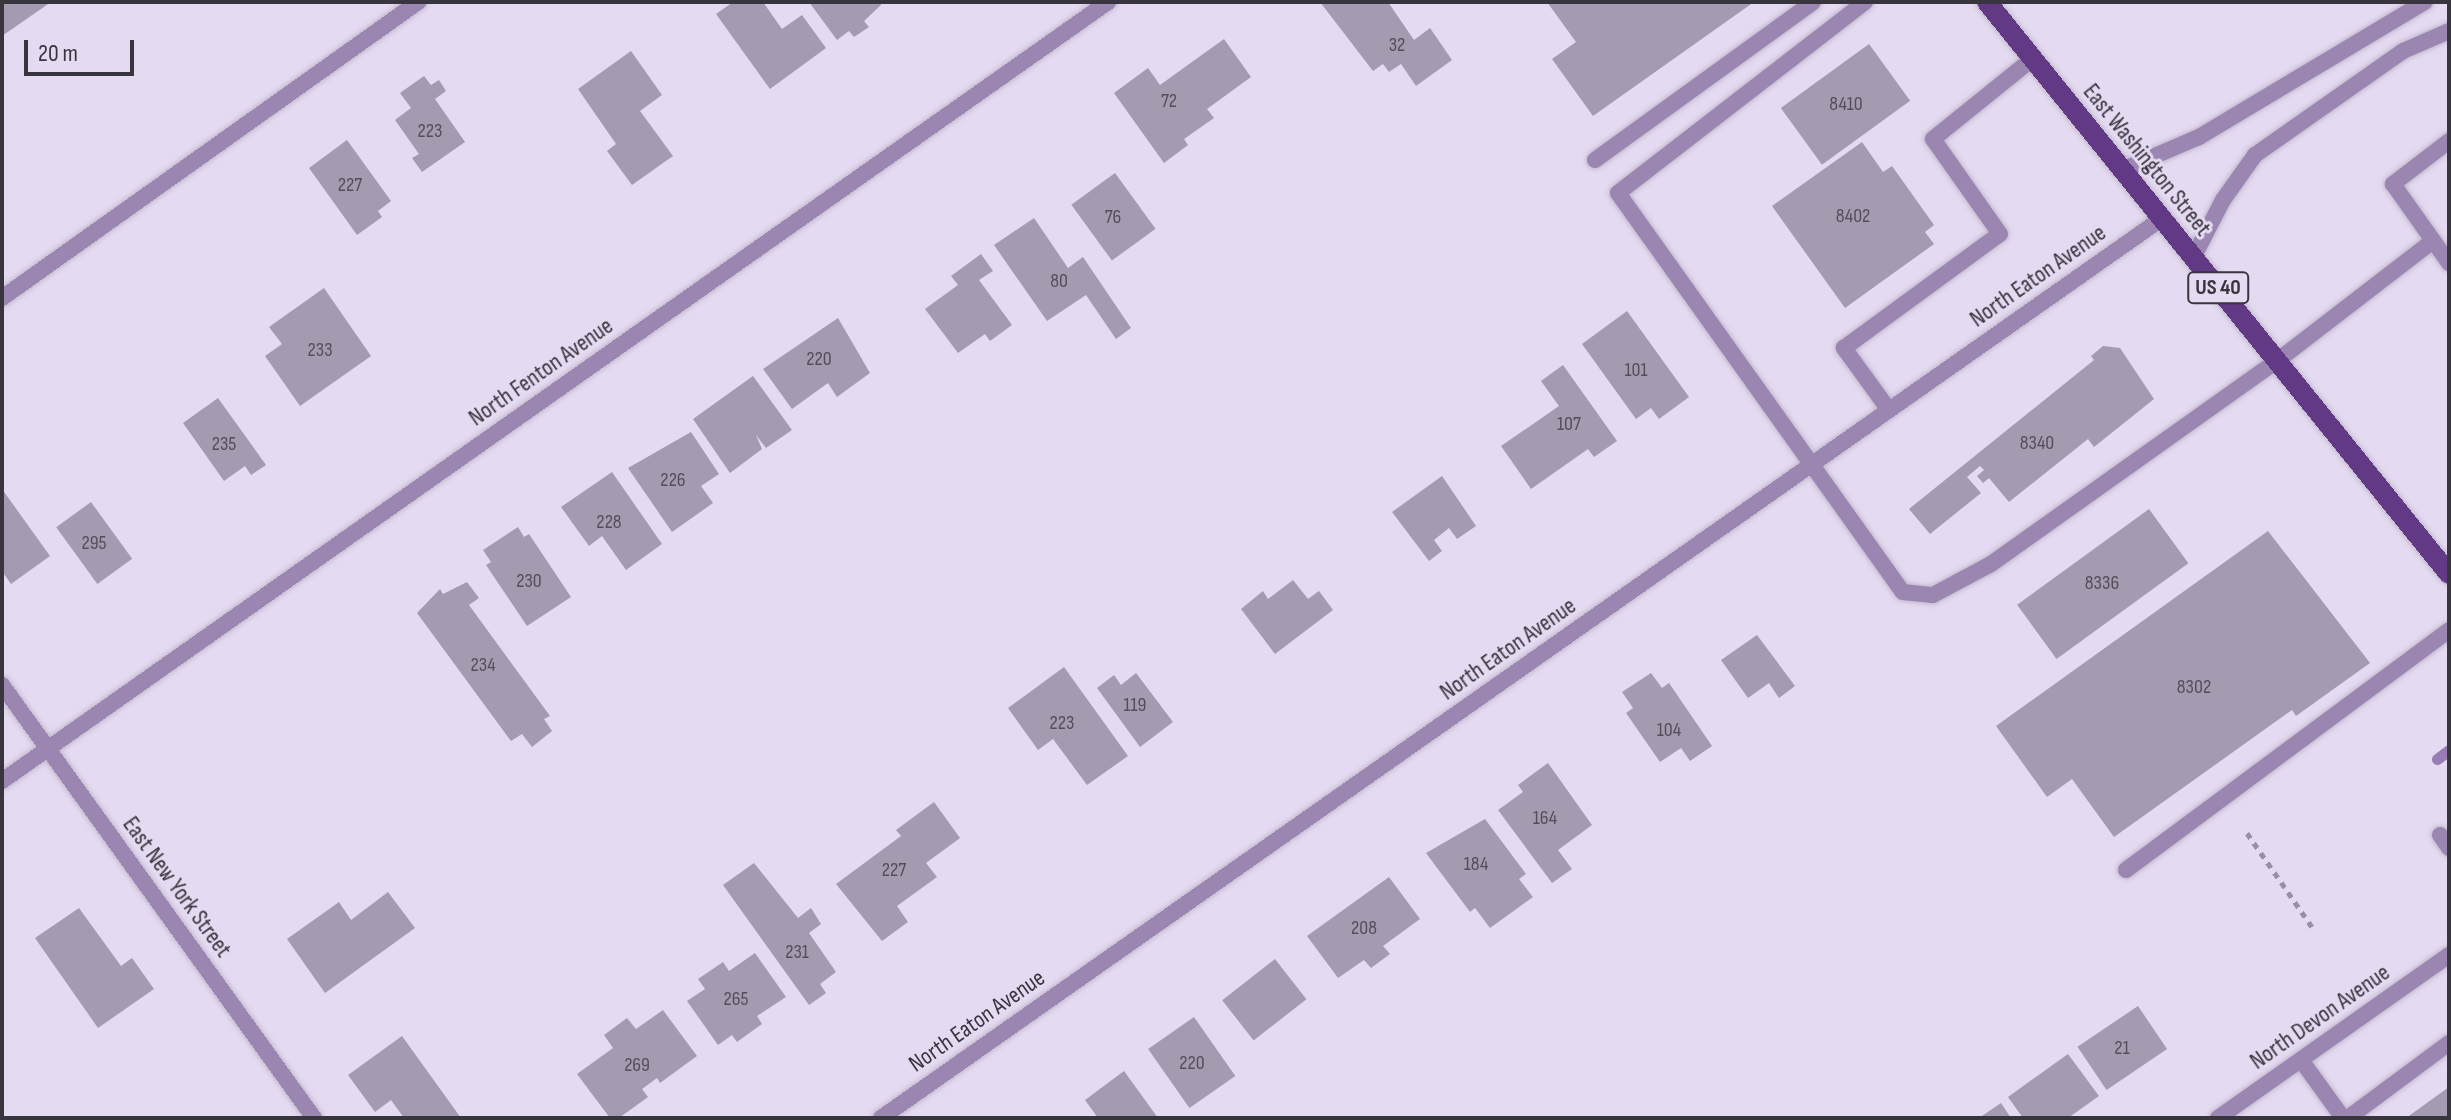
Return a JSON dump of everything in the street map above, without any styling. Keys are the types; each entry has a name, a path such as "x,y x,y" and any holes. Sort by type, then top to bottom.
{"main road":[{"name":"East Washington Street","path":"1987,2 2449,574"}],"street":[{"path":"2,298 418,2"},
{"name":"North Fenton Avenue","path":"2,781 1108,2"},
{"path":"1595,160 1813,2"},
{"path":"1865,2 1618,193 1903,592 1933,595 1991,564 2277,361 2433,241"},
{"path":"2122,170 2199,137 2425,2"},
{"path":"2193,258 2223,200 2255,155 2403,51 2449,31"},
{"path":"1889,410 1844,348 2000,234 1933,139 2032,59"},
{"path":"2449,141 2393,184 2449,263"},
{"name":"North Eaton Avenue","path":"881,1118 2161,219"},
{"path":"2126,870 2449,630"},
{"name":"East New York Street","path":"2,685 314,1118"},
{"name":"North Devon Avenue","path":"2218,1118 2449,955"},
{"path":"2301,1060 2345,1118 2449,1043"}],"path":[{"path":"2247,833 2312,927"}],"building":[{"path":"2,2 51,2 2,36"},
{"path":"733,2 763,2 782,29 802,15 826,48 770,89 716,14"},
{"path":"809,2 880,2 881,5 864,21 869,27 854,37 849,31 837,40"},
{"path":"1320,2 1388,2 1414,40 1430,28 1452,60 1416,86 1401,64 1389,72 1383,64 1373,71"},
{"path":"1547,2 1754,2 1593,116 1552,59 1576,42"},
{"path":"1224,39 1251,77 1207,109 1214,118 1184,139 1188,145 1164,163 1114,93 1148,68 1160,85"},
{"path":"1869,44 1910,101 1822,165 1781,108"},
{"path":"631,51 662,95 640,111 673,156 632,185 607,151 616,144 578,89"},
{"path":"424,76 431,85 439,80 446,91 435,99 465,142 422,172 412,158 419,154 395,120 411,108 400,93"},
{"path":"347,140 391,201 378,211 382,217 357,235 309,168"},
{"path":"1862,142 1883,172 1892,166 1934,225 1925,232 1934,244 1845,308 1772,206"},
{"path":"1115,173 1156,229 1112,261 1071,205"},
{"path":"1034,218 1068,268 1083,257 1131,328 1116,339 1086,295 1047,321 994,245"},
{"path":"981,254 993,271 979,280 1012,325 990,341 985,334 958,353 925,309 958,285 951,276"},
{"path":"324,288 371,356 300,406 265,356 282,344 269,327"},
{"path":"1627,311 1689,397 1659,419 1651,408 1636,419 1582,344"},
{"path":"838,318 870,373 837,397 828,383 792,409 763,369"},
{"path":"2103,346 2120,348 2154,399 2094,447 2088,439 2009,502 1989,478 1983,483 1977,476 1984,470 1980,466 1967,477 1981,493 1930,534 1909,509 2094,360 2091,356"},
{"path":"1563,365 1617,441 1594,457 1588,449 1531,489 1501,446 1559,406 1541,381"},
{"path":"753,376 792,430 766,448 756,435 762,449 730,473 693,419"},
{"path":"218,398 266,465 251,475 245,466 224,481 183,423"},
{"path":"691,432 719,474 701,486 713,503 672,532 628,468"},
{"path":"612,472 662,544 626,570 602,536 589,546 561,507"},
{"path":"1442,476 1476,526 1457,539 1449,528 1434,540 1442,551 1429,561 1392,512"},
{"path":"2,489 50,556 11,584 2,571"},
{"path":"91,502 132,559 97,584 56,527"},
{"path":"2149,509 2188,563 2057,659 2017,605"},
{"path":"518,527 524,537 529,534 571,597 527,626 486,565 491,562 483,550"},
{"path":"2268,531 2370,663 2296,716 2292,710 2114,837 2072,779 2047,797 1996,726"},
{"path":"1293,580 1308,599 1319,591 1333,610 1275,654 1241,609 1263,591 1268,599"},
{"path":"467,582 479,598 469,605 550,716 544,719 552,731 532,747 522,734 511,741 417,613 440,589 443,594"},
{"path":"1757,635 1795,686 1779,698 1769,683 1748,698 1721,660"},
{"path":"1064,667 1128,756 1087,785 1053,739 1038,750 1008,708"},
{"path":"1136,673 1173,722 1140,747 1097,688 1114,675 1121,685"},
{"path":"1651,673 1662,688 1669,683 1712,746 1690,761 1681,748 1660,762 1626,713 1633,708 1622,692"},
{"path":"1548,763 1592,825 1558,850 1572,869 1552,883 1498,810 1523,792 1518,785"},
{"path":"934,802 960,838 926,863 937,877 897,906 908,922 882,941 836,884 901,836 896,830"},
{"path":"1485,819 1526,874 1519,879 1533,897 1490,928 1475,908 1470,912 1426,853"},
{"path":"754,863 798,918 811,908 821,924 809,933 836,972 820,984 826,993 809,1005 723,885"},
{"path":"1389,877 1420,919 1383,946 1390,954 1371,968 1364,960 1338,978 1307,936"},
{"path":"388,892 415,928 325,993 287,939 339,902 351,920"},
{"path":"79,908 121,966 132,958 154,989 98,1028 35,938"},
{"path":"755,953 786,997 757,1016 762,1024 737,1042 732,1035 718,1045 687,1001 705,989 698,979 723,962 729,971"},
{"path":"1275,959 1306,999 1254,1040 1222,1000"},
{"path":"2138,1006 2167,1049 2107,1090 2077,1047"},
{"path":"663,1010 697,1056 660,1083 657,1078 642,1089 648,1097 619,1118 610,1118 577,1074 613,1048 604,1035 627,1018 636,1029"},
{"path":"1194,1017 1235,1076 1189,1108 1148,1049"},
{"path":"402,1036 461,1118 404,1118 391,1100 375,1112 348,1075"},
{"path":"2068,1054 2099,1096 2068,1118 2023,1118 2008,1097"},
{"path":"1124,1071 1158,1118 1098,1118 1085,1100"},
{"path":"2449,1087 2449,1118 2406,1118"},
{"path":"2001,1103 2011,1118 1979,1118"}],"waterway":[{"path":"2437,759 2449,750"}]}
